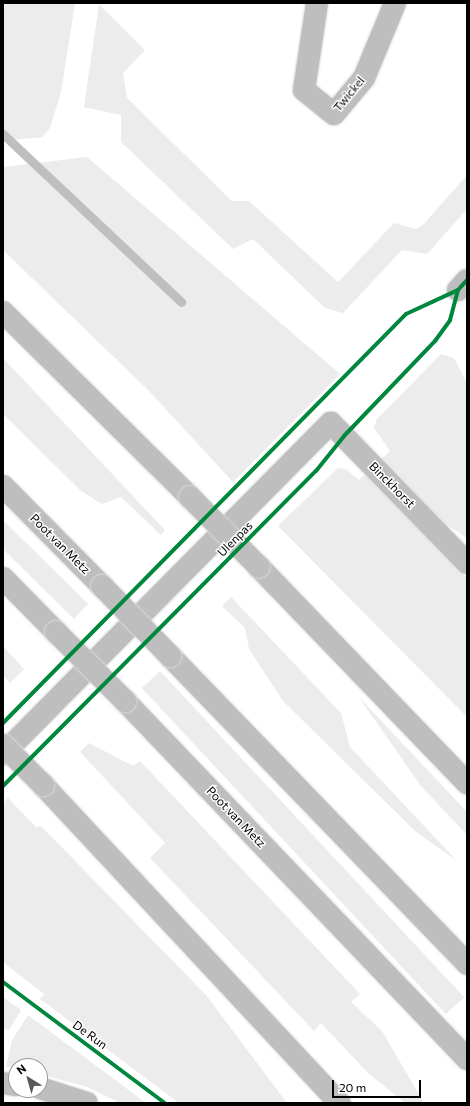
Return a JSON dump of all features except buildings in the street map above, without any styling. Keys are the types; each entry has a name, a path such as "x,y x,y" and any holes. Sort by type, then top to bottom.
{"main road":[{"name":"Twickel","path":"317,3 304,90 334,114 364,78 395,3"},
{"path":"3,312 259,567 467,783"},
{"name":"Binckhorst","path":"331,423 467,563"},
{"name":"Ulenpas","path":"3,754 331,423"},
{"name":"Poot van Metz","path":"3,486 170,656 467,964"},
{"name":"Poot van Metz","path":"3,578 125,701 467,1059"},
{"path":"3,745 43,785 340,1103"},
{"path":"48,1091 87,1103"}],"shaded area":[{"path":"3,3 75,3 61,92 50,128 42,137 3,141"},
{"path":"99,4 145,50 123,73 127,98 232,201 249,201 338,282 394,223 416,229 423,225 467,175 467,209 427,254 402,250 343,313 325,308 253,239 233,249 121,142 121,115 84,107"},
{"path":"87,157 340,374 233,482 149,391 3,250 3,167"},
{"path":"441,354 454,358 467,383 467,538 432,515 396,474 379,461 390,451 374,428 377,419"},
{"path":"3,358 165,530 161,535 121,497 102,504 80,490 3,414"},
{"path":"338,468 346,469 359,480 366,473 467,578 467,717 278,526"},
{"path":"3,520 88,604 74,619 3,549"},
{"path":"231,597 341,713 350,747 457,861 415,831 283,701 249,649 245,628 222,606"},
{"path":"3,646 24,669 10,683 3,676"},
{"path":"160,671 464,997 446,1014 142,688"},
{"path":"358,696 467,812 467,835 421,786"},
{"path":"89,743 133,766 140,761 360,994 351,1002 382,1031 424,1103 405,1103 369,1074 321,1023 314,1031 150,858 165,843 80,752"},
{"path":"8,798 37,828 40,825 206,995 287,1103 179,1103 40,999 44,994 3,962 3,803"},
{"path":"3,997 21,1010 9,1030 3,1029"},
{"path":"28,1015 146,1103 120,1103 87,1087 48,1076 48,1058 8,1058 12,1040"}],"waterway":[{"path":"3,134 181,302"}],"cycle path":[{"path":"3,786 316,471 344,436 435,341 450,320 458,290 467,280"},
{"path":"3,723 406,314 458,290"},
{"name":"De Run","path":"3,982 165,1103"}]}
